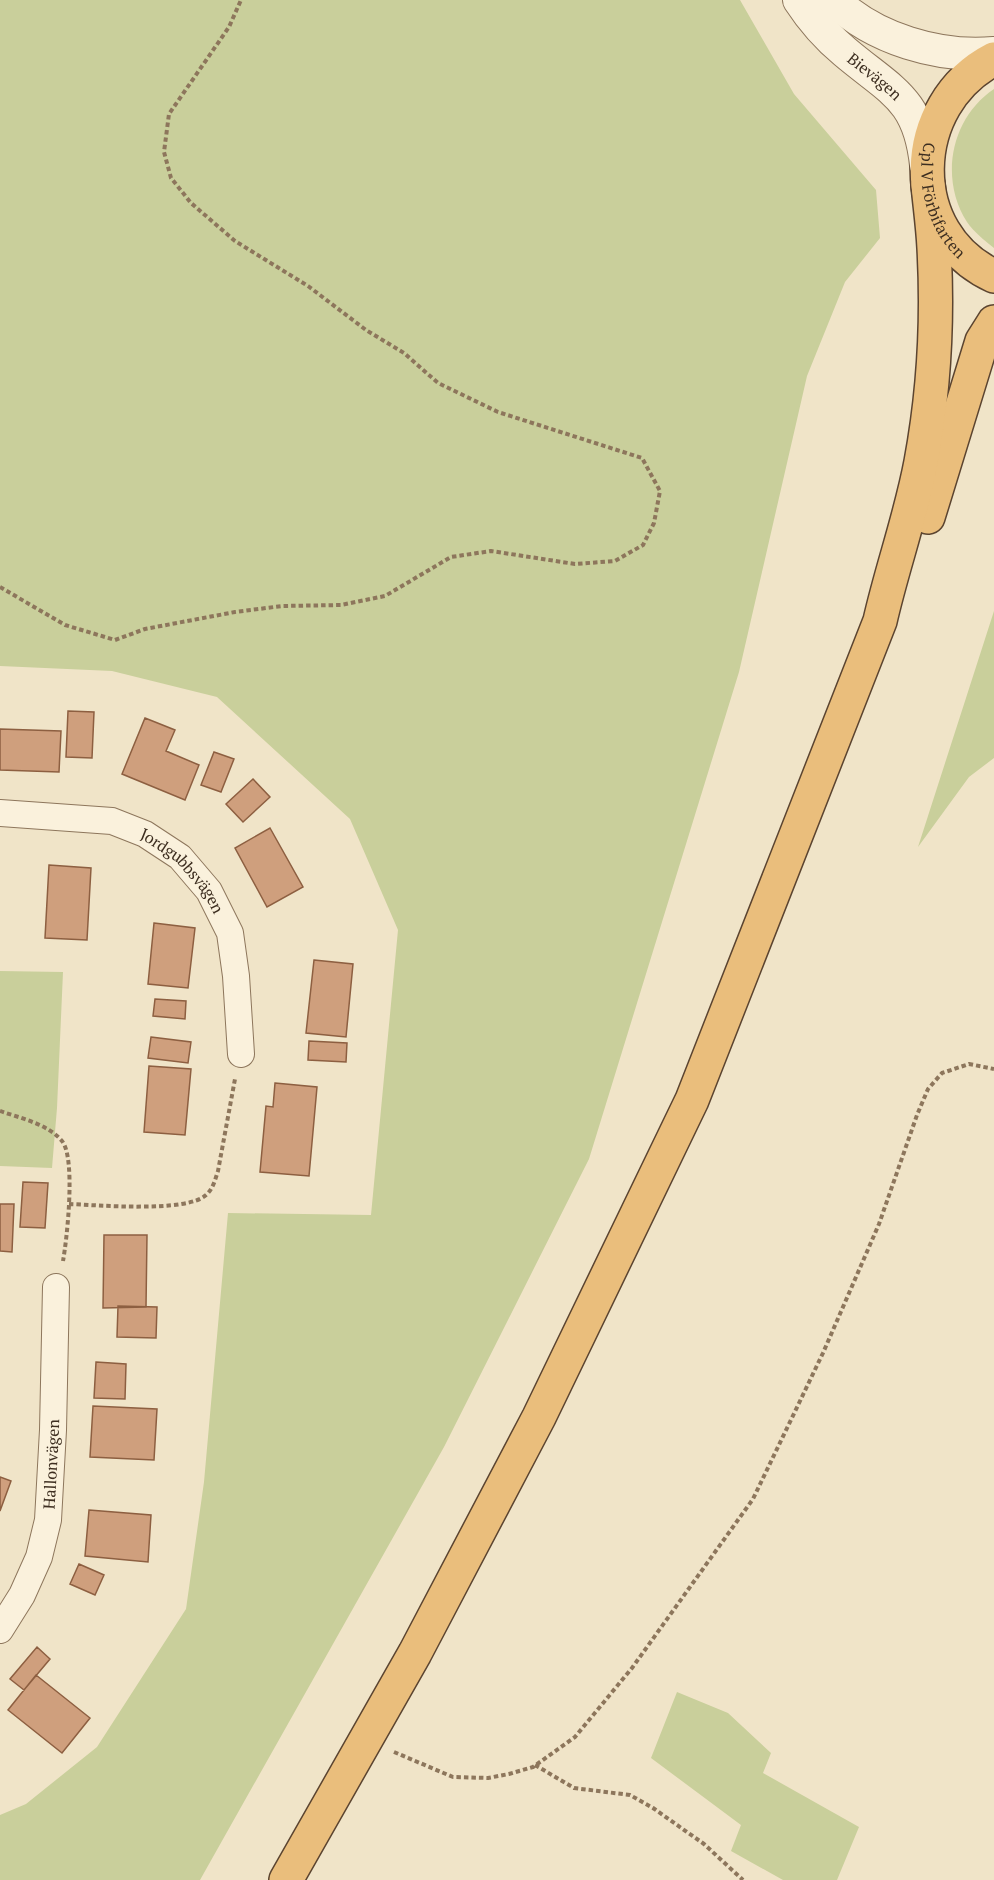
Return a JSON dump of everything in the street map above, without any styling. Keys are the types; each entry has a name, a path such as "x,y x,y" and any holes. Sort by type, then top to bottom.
{"highway":[{"name":"Cpl V Förbifarten","path":"994,59 968,76 942,109 929,143 927,175 931,203 940,225 954,245 971,262 994,276"},
{"path":"286,1880 415,1653 539,1417 692,1100 880,621 916,482 932,391 936,319 934,247 927,175"},
{"path":"880,621 906,582 939,485 982,341 994,322"}],"street":[{"name":"Bievägen","path":"799,0 832,41 887,84 903,100 920,131 927,175"},
{"path":"834,0 870,27 904,42 941,51 994,53"},
{"name":"Jordgubbsvägen","path":"0,813 112,821 145,834 180,857 209,891 230,933 236,976 241,1054"},
{"name":"Hallonvägen","path":"0,1630 22,1595 39,1557 48,1521 53,1430 56,1287"}],"path":[{"path":"0,587 66,625 115,640 145,629 235,612 282,606 341,606 385,597 452,557 491,551 575,564 615,561 643,545 654,523 660,491 642,458 498,412 438,383 404,353 366,330 308,286 235,241 191,203 171,178 164,152 170,114 229,27 241,0"},
{"path":"69,1204 174,1206 197,1201 207,1195 218,1171 241,1054"},
{"path":"367,1739 453,1777 488,1778 535,1765 575,1737 612,1694 753,1499 823,1353 879,1224 928,1089 942,1073 969,1064 994,1069"},
{"path":"0,1111 50,1131 63,1142 68,1159 69,1204 64,1253 56,1287"},
{"path":"535,1765 574,1788 630,1795 645,1803 704,1844 743,1880"}],"green space":[{"path":"0,0 740,0 794,94 876,190 880,238 845,282 807,376 739,672 589,1159 444,1447 200,1880 0,1880 0,1815 26,1804 97,1747 186,1609 204,1482 228,1213 371,1215 398,930 350,819 217,697 112,671 0,666"},
{"path":"994,89 994,248 976,233 958,205 953,187 952,168 959,132 979,101"},
{"path":"994,611 994,758 969,777 918,847"},
{"path":"0,971 63,972 52,1168 0,1166"},
{"path":"677,1692 728,1713 771,1753 763,1773 859,1827 837,1880 783,1880 731,1851 741,1825 651,1758"}],"building":[{"path":"68,711 94,712 92,758 66,757"},
{"path":"145,718 175,730 166,751 199,765 185,800 122,774"},
{"path":"0,729 61,731 59,772 0,770"},
{"path":"214,752 234,759 221,792 201,785"},
{"path":"253,779 270,797 243,822 226,804"},
{"path":"270,828 303,887 267,907 235,848"},
{"path":"49,865 91,868 87,940 45,938"},
{"path":"154,923 195,928 188,988 148,984"},
{"path":"314,960 353,964 346,1037 306,1033"},
{"path":"155,999 186,1001 185,1019 153,1016"},
{"path":"151,1037 191,1042 188,1063 148,1058"},
{"path":"309,1041 347,1043 346,1062 308,1060"},
{"path":"149,1066 191,1069 185,1135 144,1132"},
{"path":"275,1083 317,1087 309,1176 260,1172 266,1106 273,1107"},
{"path":"23,1182 48,1183 45,1228 20,1227"},
{"path":"0,1204 14,1204 12,1252 0,1251"},
{"path":"104,1235 147,1235 146,1307 103,1308"},
{"path":"118,1306 157,1307 156,1338 117,1337"},
{"path":"96,1362 126,1364 125,1399 94,1398"},
{"path":"93,1406 157,1409 154,1460 90,1457"},
{"path":"0,1477 11,1481 0,1511"},
{"path":"89,1510 151,1515 148,1562 85,1556"},
{"path":"79,1564 104,1575 95,1595 70,1584"},
{"path":"37,1647 50,1659 24,1690 10,1679"},
{"path":"36,1675 90,1718 62,1753 8,1710"}]}
